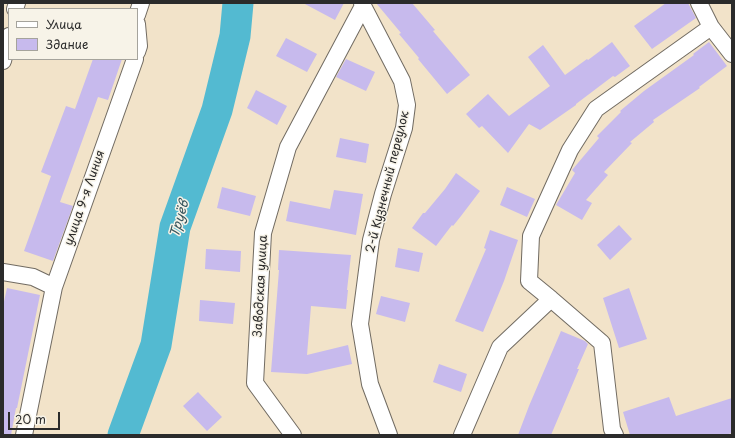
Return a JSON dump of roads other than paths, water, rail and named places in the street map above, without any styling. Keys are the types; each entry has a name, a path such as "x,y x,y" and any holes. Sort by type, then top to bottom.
{"street":[{"path":"699,3 711,27 732,54"},
{"name":"Заводская улица","path":"293,435 255,383 263,233 288,147 362,4"},
{"name":"2-й Кузнечный переулок","path":"362,4 402,81 407,105 404,128 383,194 371,240 360,324 370,384 389,435"},
{"path":"615,435 612,429 602,343 551,298 529,281 531,236 570,150 596,109 711,27"},
{"path":"138,35 138,49"},
{"path":"3,61 8,40"},
{"name":"улица 9-я Линия","path":"54,287 135,60"},
{"path":"3,272 33,277 54,287 24,435"},
{"path":"462,435 500,347 551,298"}],"waterway":[{"name":"Труёв","path":"123,435 156,345 175,227 217,110 235,36 238,3"}]}
